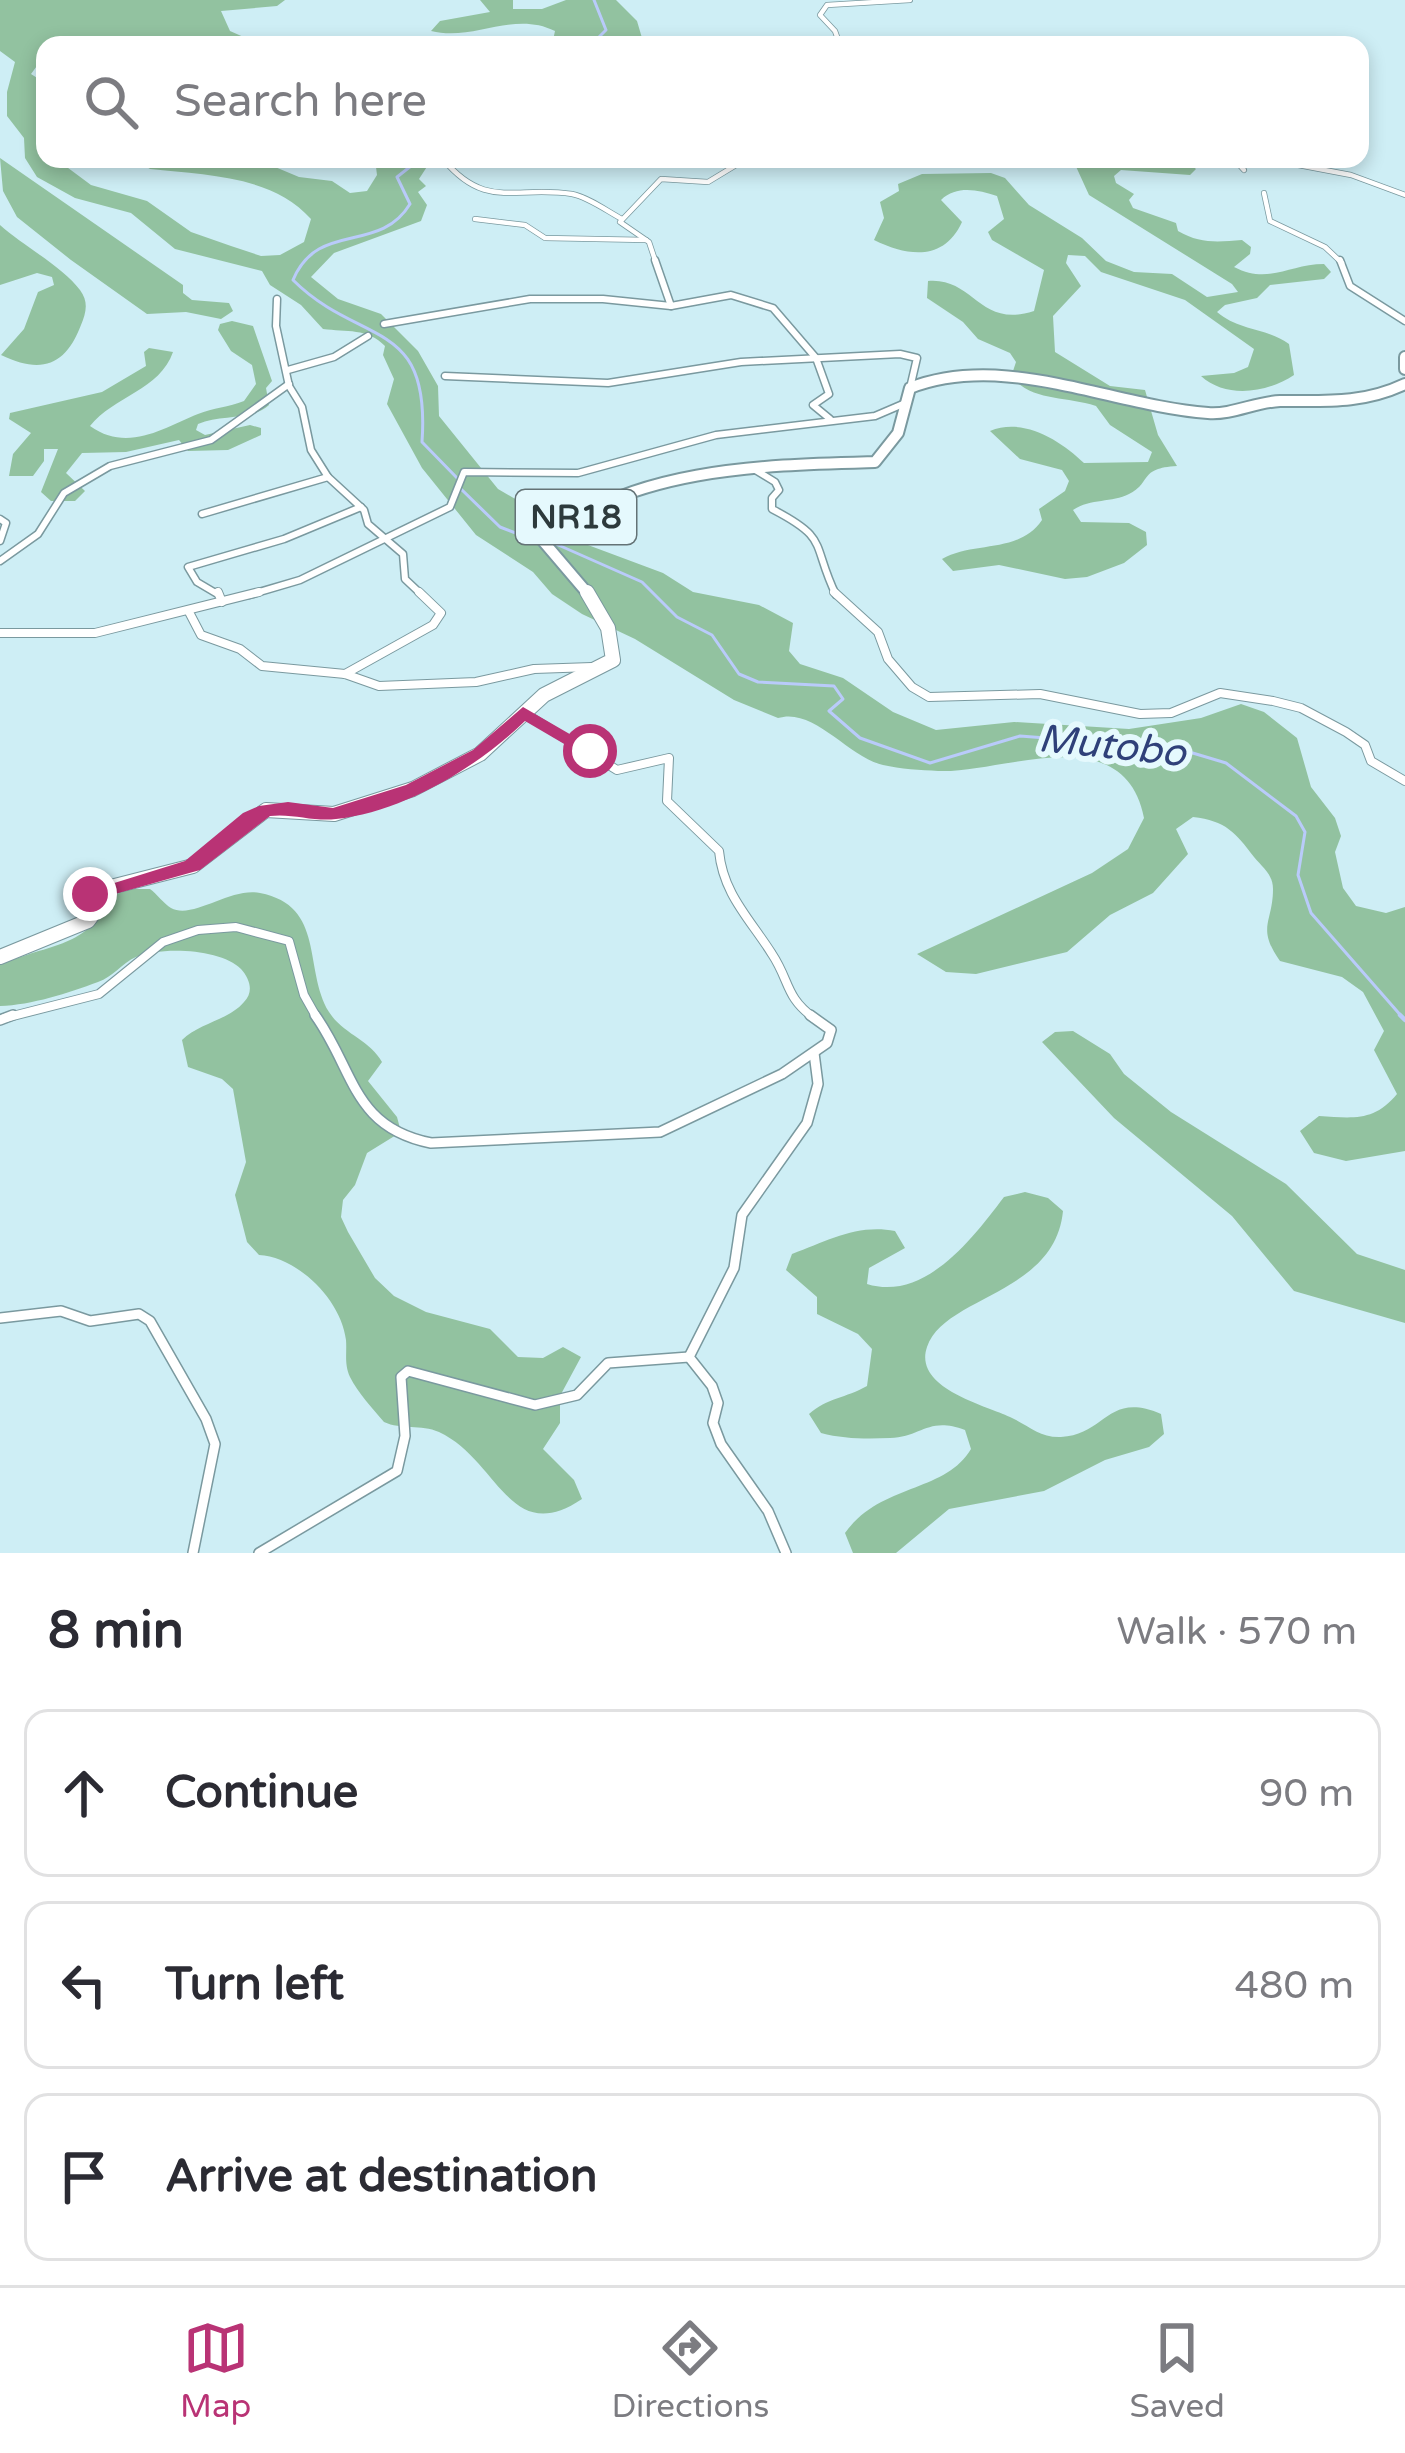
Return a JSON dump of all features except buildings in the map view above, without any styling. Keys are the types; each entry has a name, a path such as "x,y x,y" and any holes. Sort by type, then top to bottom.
{"main road":[{"path":"1405,357 1405,369"},
{"path":"910,388 946,374 1081,390 1214,414 1264,402 1368,402 1405,384"},
{"name":"NR18","path":"605,666 615,655 603,621 571,570 544,541 569,519 683,476 875,462 898,434 910,388"},
{"path":"0,957 88,921 94,913 87,898 95,891 193,866 258,814 288,808 334,814 413,789 480,754 544,695 605,666"}],"street":[{"path":"837,36 820,15 826,5 851,0 889,5 910,0"},
{"path":"450,168 463,183 491,194 575,194 623,219"},
{"path":"670,307 647,240 620,224 642,203 644,194 662,183 661,178 704,184 734,168"},
{"path":"1314,168 1351,175 1405,195"},
{"path":"1264,194 1270,221 1335,254 1350,286 1405,321"},
{"path":"475,219 525,225 545,238 647,240"},
{"path":"384,324 530,299 603,298 670,307 727,296 761,302 773,308 816,358 830,394 813,405 831,420"},
{"path":"277,299 276,326 289,384 302,407 310,451 328,477 362,507 368,524 403,554 408,583 438,609 440,618 345,674"},
{"path":"288,370 334,357 368,336"},
{"path":"446,376 608,383 741,362 915,356 910,388"},
{"path":"0,560 38,534 67,490 110,466 211,440 289,384"},
{"path":"0,632 95,634 300,580 454,504 464,472 578,473 716,435 754,434 880,415 904,404"},
{"path":"752,468 775,482 779,490 772,498 772,509 808,528 820,542 822,567 836,596 878,632 889,659 912,687 928,697 1040,694 1140,714 1172,712 1220,693 1273,700 1301,708 1346,732 1365,745 1371,761 1405,781"},
{"path":"202,514 265,500 328,477"},
{"path":"222,602 218,590 196,583 188,567 284,539 362,507"},
{"path":"0,519 6,524 0,541"},
{"path":"189,612 200,635 240,649 262,666 345,674 380,686 476,682 534,669 605,666"},
{"path":"0,1020 34,1006 106,990 125,979 151,950 197,929 272,932 289,940 315,1021 332,1038 344,1075 377,1124 400,1139 431,1143 660,1132 782,1074 827,1043 831,1030 793,1003 776,958 731,896 721,874 719,851 667,801 669,758 617,770 603,756 574,745 523,712"},
{"path":"689,1357 734,1268 742,1215 807,1123 818,1084 814,1053"},
{"path":"0,1318 61,1311 90,1321 139,1314 150,1321 158,1346 215,1441 212,1472 194,1525 193,1553"},
{"path":"259,1553 296,1525 334,1510 397,1471 409,1433 401,1392 401,1377 408,1371 535,1406 577,1395 608,1363 689,1357"},
{"path":"689,1357 712,1386 718,1402 713,1424 721,1444 768,1511 786,1553"}],"green space":[{"path":"0,0 285,0 277,6 221,11 230,31 241,36 36,36 36,67 31,74 36,77 36,168 68,168 91,185 147,201 191,232 261,256 280,255 304,242 311,219 295,204 257,185 148,168 278,168 299,177 332,181 350,193 367,191 376,168 426,168 419,179 426,186 418,192 427,205 421,221 334,253 311,277 338,299 381,314 418,351 438,386 439,416 498,489 541,514 545,529 663,573 693,592 759,605 793,623 789,651 800,664 843,678 893,712 936,730 1014,722 1129,729 1201,718 1241,704 1264,712 1297,738 1311,787 1335,818 1341,836 1335,852 1343,888 1356,906 1386,913 1405,907 1405,1151 1346,1161 1314,1153 1300,1131 1319,1116 1371,1114 1397,1094 1374,1050 1384,1031 1363,992 1342,977 1280,961 1267,932 1271,879 1235,834 1214,821 1193,817 1176,829 1188,854 1153,893 1110,915 1067,952 976,974 946,972 917,954 1092,873 1128,849 1144,818 1132,787 1112,768 1087,759 1057,757 938,771 883,765 805,719 778,718 734,700 635,639 582,614 552,594 533,572 476,535 422,468 387,404 394,379 383,355 385,346 378,340 323,329 301,305 270,285 262,271 175,249 131,213 75,198 37,177 25,158 24,138 7,116 15,62 0,51"},
{"path":"480,0 513,0 513,9 542,9 566,0 616,0 637,21 641,36 554,36 555,31 524,24 463,33 431,31 440,21 490,12"},
{"path":"0,158 183,285 183,293 192,300 229,303 233,311 221,319 186,312 147,314 17,217 3,191"},
{"path":"1077,168 1195,168 1190,175 1121,170 1114,176 1116,183 1134,194 1129,200 1133,208 1176,223 1186,235 1209,241 1242,240 1251,247 1250,254 1234,267 1269,274 1324,264 1331,272 1324,279 1270,285 1257,298 1225,305 1217,312 1289,344 1294,375 1247,391 1211,383 1201,376 1248,367 1254,349 1185,300 1101,272 1085,256 1068,255 1066,263 1081,286 1053,316 1055,352 1110,386 1145,390 1158,435 1177,466 1156,470 1122,497 1073,510 1081,522 1129,523 1146,532 1147,545 1124,563 1087,577 1065,579 999,565 953,571 942,559 1009,543 1032,531 1042,520 1039,509 1065,491 1069,481 1062,470 1020,459 990,431 1015,427 1040,433 1084,463 1148,462 1152,452 1110,425 1096,406 1040,395 1020,385 1011,377 1016,362 1010,353 978,339 963,322 927,298 928,281 944,282 1001,313 1034,311 1044,270 992,240 988,232 1004,219 997,196 975,191 947,195 941,200 962,222 946,244 924,252 900,250 874,240 884,218 880,202 899,191 898,184 922,174 991,173 1005,178 1029,205 1082,238 1106,261 1134,272 1172,274 1207,297 1238,292 1089,195"},
{"path":"0,225 63,273 85,299 75,339 51,362 29,364 1,355 24,329 38,292 54,285 52,277 37,273 0,285"},
{"path":"232,321 253,326 272,381 266,388 269,405 254,413 198,424 196,430 205,435 250,425 261,428 261,435 228,450 188,451 179,440 126,452 82,453 66,473 85,491 75,501 51,501 41,492 58,449 44,449 44,461 33,476 9,476 13,454 31,433 9,419 10,413 102,392 146,366 144,352 149,348 173,352 167,365 90,426 104,434 132,438 244,401 256,384 252,365 231,351 218,330 220,324"},
{"path":"150,889 180,911 248,892 281,900 295,911 310,941 329,1012 382,1062 368,1081 397,1117 401,1132 367,1153 355,1185 343,1200 341,1217 348,1232 375,1278 394,1296 426,1312 490,1329 518,1357 543,1358 563,1347 581,1357 560,1396 560,1423 543,1449 574,1480 582,1499 557,1511 537,1513 520,1507 459,1445 439,1432 384,1422 350,1377 342,1325 326,1296 302,1272 259,1255 247,1242 235,1195 246,1162 233,1089 222,1079 188,1067 182,1040 244,1002 250,986 241,969 220,957 161,951 136,957 103,980 75,990 0,1006 0,965 79,935 114,895"},
{"path":"1073,1031 1110,1054 1124,1074 1171,1112 1286,1184 1357,1254 1405,1270 1405,1323 1294,1291 1232,1216 1114,1118 1042,1042 1055,1032"},
{"path":"1025,1192 1048,1198 1063,1211 1056,1239 1041,1261 1021,1277 937,1330 927,1347 930,1374 954,1393 1047,1435 1076,1434 1129,1408 1161,1414 1164,1434 1149,1447 1105,1460 1044,1491 949,1509 896,1553 853,1553 845,1533 860,1517 945,1474 971,1449 965,1430 952,1426 933,1426 890,1438 821,1433 809,1414 867,1386 872,1349 858,1334 817,1314 817,1297 786,1270 792,1254 855,1232 895,1231 905,1248 869,1268 867,1284 909,1284 946,1263 1004,1197"}],"waterway":[{"name":"Mutobo","path":"594,0 606,30 600,36"},
{"name":"Mutobo","path":"408,168 397,177 410,204 397,219 382,229 317,250 293,280 318,301 403,353 415,373 422,402 422,442 459,480"},
{"name":"Mutobo","path":"461,489 500,527 534,540"},
{"name":"Mutobo","path":"556,544 642,582 677,617 712,635 739,674 758,682 834,686 843,699 829,711 860,738 930,763 1020,736 1176,748 1226,763 1296,816 1305,832 1298,875 1311,913 1403,1018"},
{"name":"Mutobo","path":"1400,1015 1403,1018"}],"route":[{"path":"90,894 193,866 250,818 266,811 288,808 334,814 413,789 480,754 523,712 590,751"}]}
